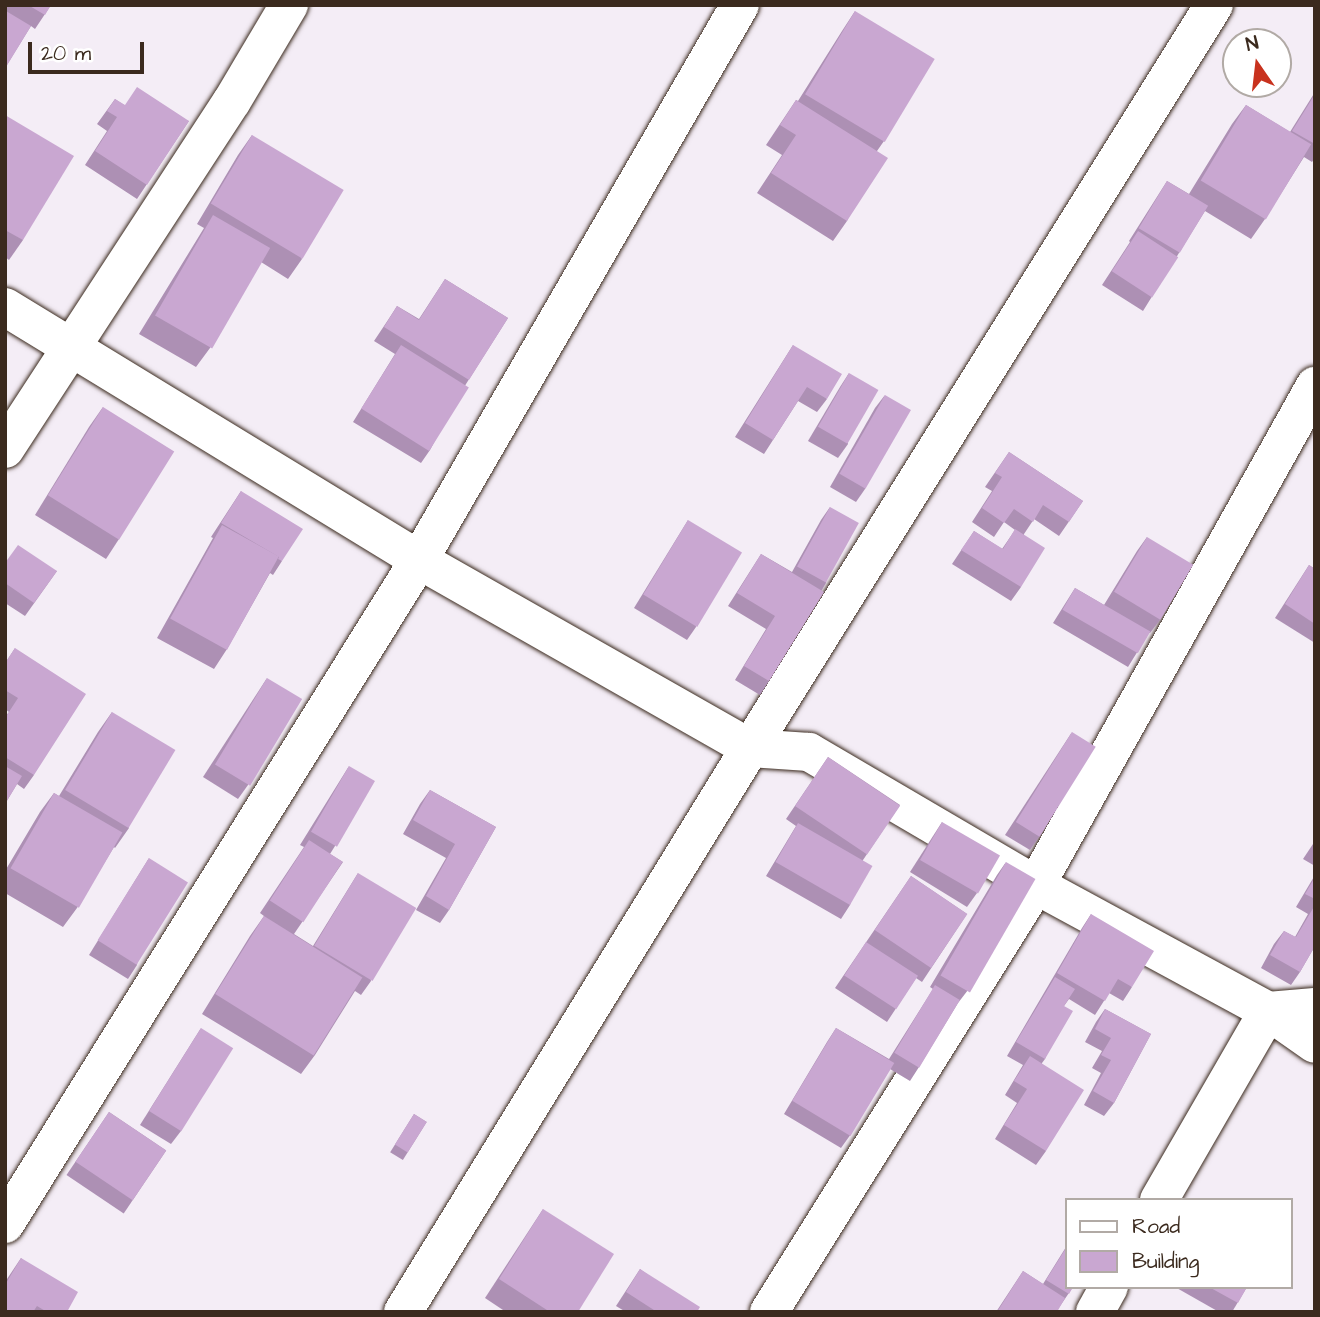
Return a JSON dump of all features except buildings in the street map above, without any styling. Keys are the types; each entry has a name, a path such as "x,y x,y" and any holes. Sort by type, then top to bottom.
{"street":[{"path":"5,449 232,101 289,5"},
{"path":"5,1224 419,560 740,5"},
{"path":"403,1312 750,748 1214,5"},
{"path":"5,307 419,560 750,748 809,752 1035,885 1268,1011 1315,1044"},
{"path":"769,1312 1035,885 1315,386"},
{"path":"1268,1011 1315,1007"},
{"path":"1160,1198 1268,1011"},
{"path":"1095,1312 1108,1289"}]}
